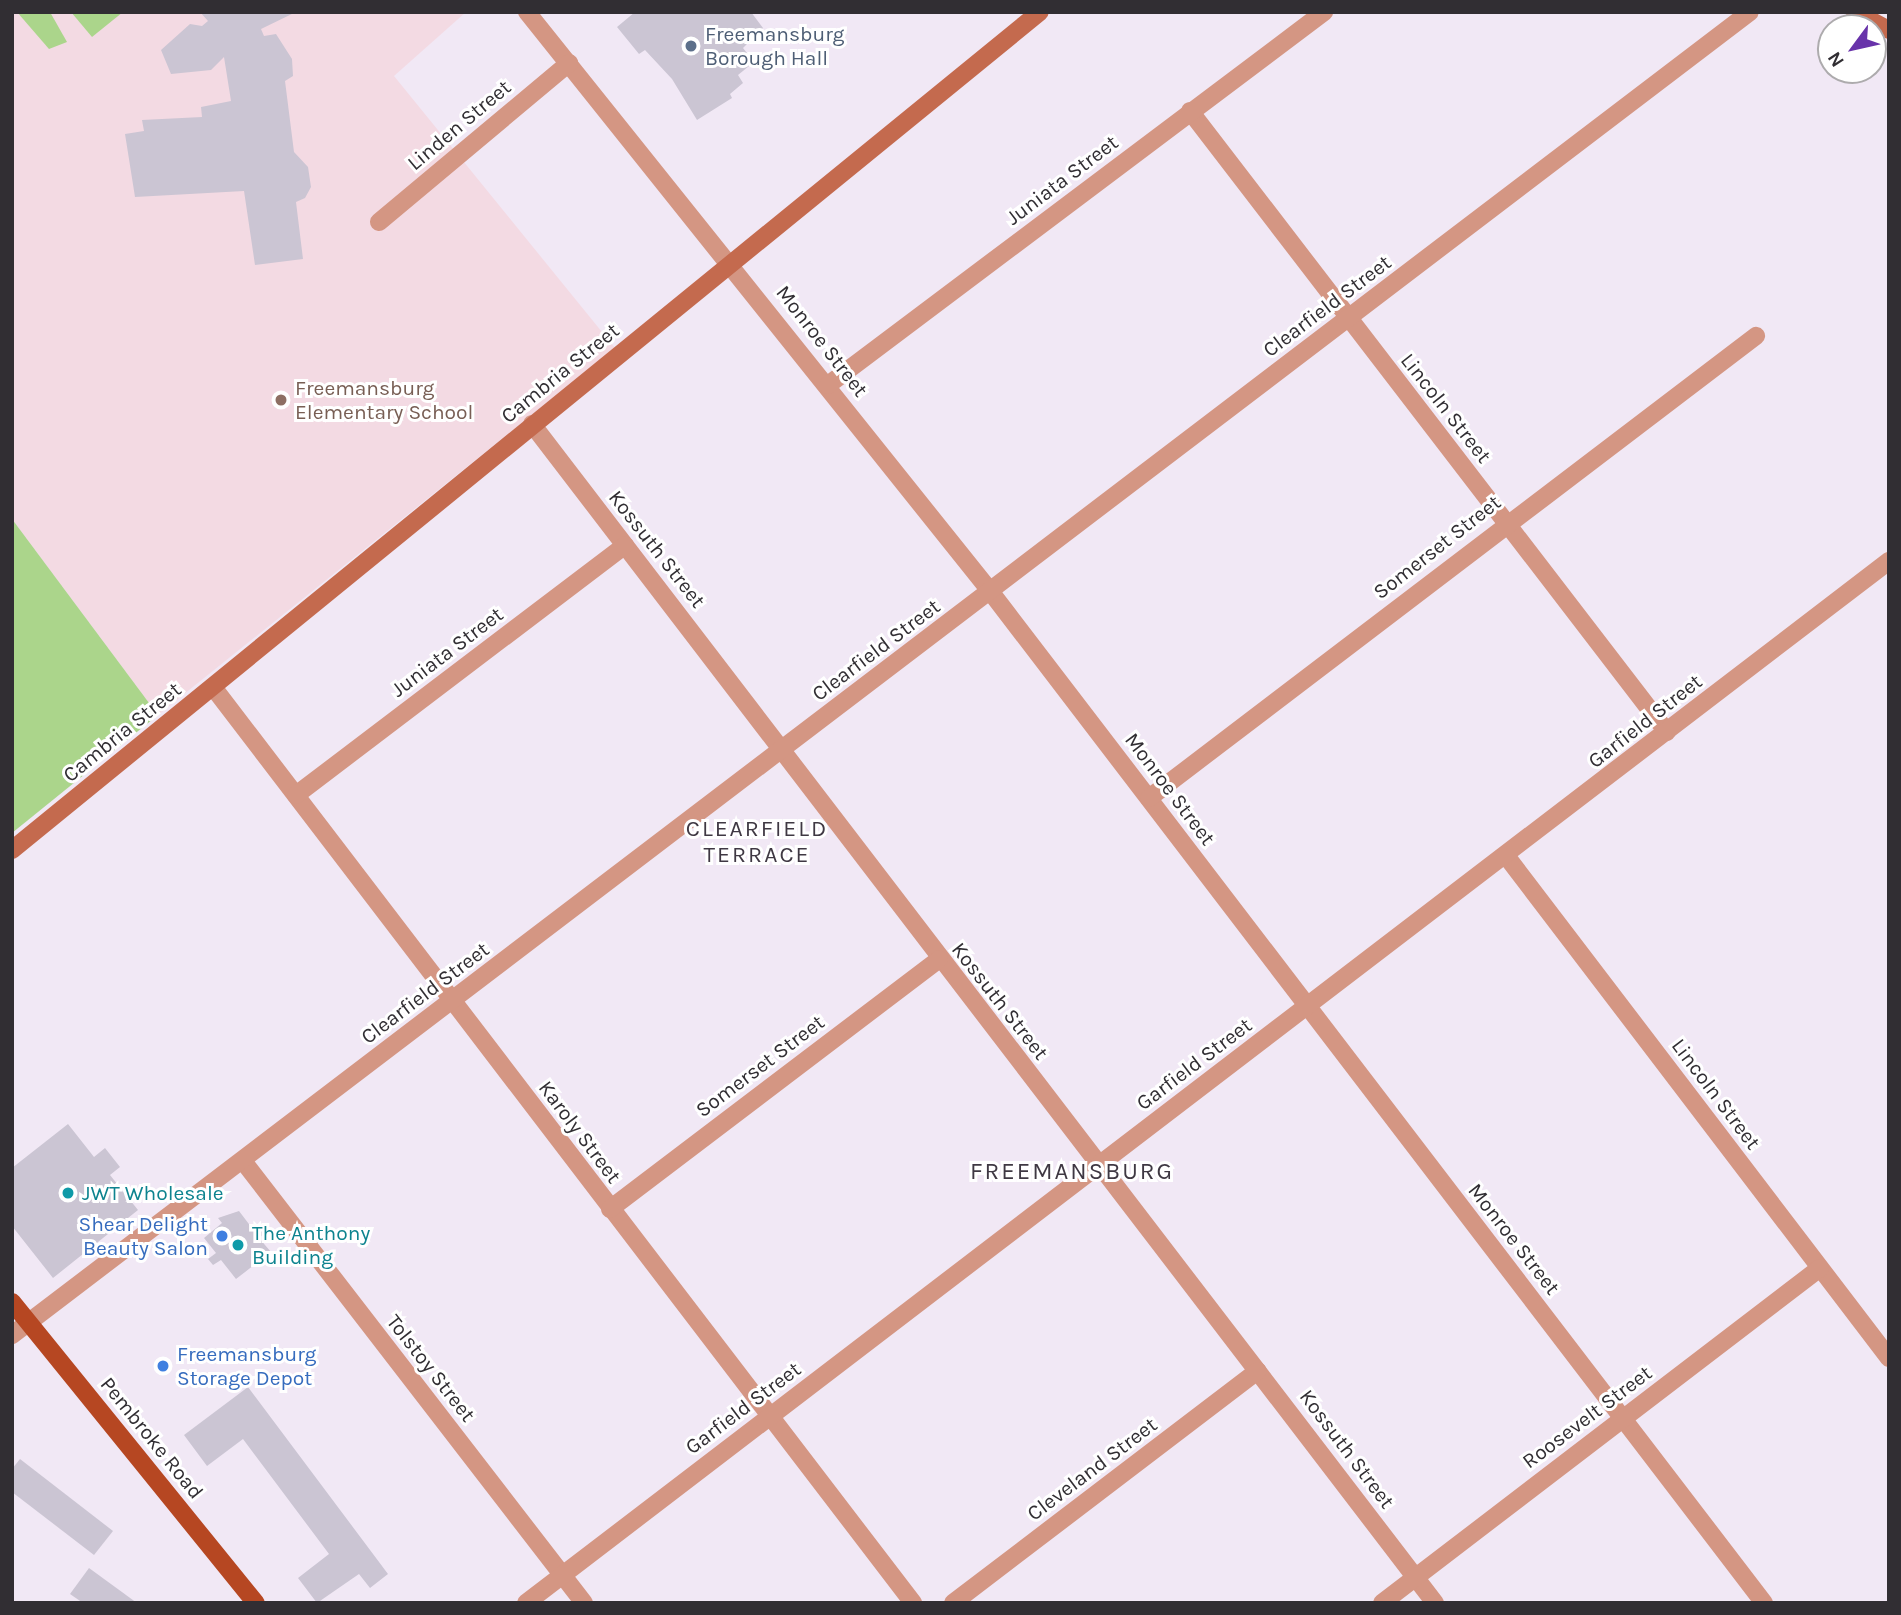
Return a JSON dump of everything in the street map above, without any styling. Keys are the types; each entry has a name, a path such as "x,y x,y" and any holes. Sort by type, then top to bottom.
{"main road":[{"name":"Pembroke Road","path":"12,1302 256,1603"}],"street":[{"name":"Monroe Street","path":"527,12 733,264 990,591 1764,1603"},
{"name":"Cambria Street","path":"12,850 1040,12"},
{"name":"Juniata Street","path":"828,385 1324,12"},
{"name":"Clearfield Street","path":"12,1335 1750,12"},
{"path":"1855,12 1889,30"},
{"name":"Linden Street","path":"379,222 569,63"},
{"name":"Lincoln Street","path":"1190,111 1667,732"},
{"name":"Somerset Street","path":"1149,799 1506,522 1756,336"},
{"name":"Kossuth Street","path":"532,424 939,959 1435,1603"},
{"name":"Juniata Street","path":"296,795 625,545"},
{"name":"Garfield Street","path":"526,1603 1098,1164 1507,857 1889,561"},
{"name":"Karoly Street","path":"213,687 913,1603"},
{"name":"Lincoln Street","path":"1507,857 1889,1358"},
{"name":"Somerset Street","path":"610,1209 939,959"},
{"name":"Tolstoy Street","path":"243,1161 584,1603"},
{"name":"Roosevelt Street","path":"1382,1603 1820,1268"},
{"name":"Cleveland Street","path":"953,1603 1258,1371"}],"shaded area":[{"name":"Freemansburg Elementary School","path":"12,12 466,12 394,76 615,348 158,715 12,519"}],"green space":[{"path":"17,12 50,12 67,42 49,49"},
{"path":"71,12 123,12 92,37"},
{"path":"12,519 158,715 12,833"}],"building":[{"path":"200,12 296,12 261,29 264,36 276,34 292,59 293,76 285,81 294,152 308,167 311,187 305,198 296,202 303,259 255,265 244,191 135,197 125,134 144,131 142,120 202,117 201,107 231,101 224,57 211,70 171,74 161,50 190,24 202,26 208,21"},
{"path":"635,12 751,12 763,28 743,48 754,62 738,75 743,83 730,94 732,98 697,120 672,79 645,50 639,54 617,27"},
{"name":"JWT Wholesale","path":"68,1124 94,1157 105,1148 120,1167 110,1175 138,1210 53,1278 12,1226 12,1168"},
{"name":"The Anthony Building","path":"239,1211 255,1232 263,1225 268,1231 259,1238 271,1252 236,1279 221,1260 213,1265 208,1259 216,1253 204,1238 222,1223 218,1218"},
{"path":"248,1387 388,1574 370,1588 359,1574 317,1603 298,1578 329,1554 243,1439 207,1466 184,1435"},
{"path":"20,1459 113,1531 94,1555 12,1492 12,1469"},
{"path":"89,1568 137,1603 83,1603 70,1594"}],"place":[{"name":"Freemansburg Borough Hall","path":"691,46"},
{"name":"Freemansburg Elementary School","path":"281,400"},
{"name":"JWT Wholesale","path":"68,1193"},
{"name":"Shear Delight Beauty Salon","path":"222,1236"},
{"name":"The Anthony Building","path":"238,1245"},
{"name":"Freemansburg Storage Depot","path":"163,1366"}],"district":[{"name":"CLEARFIELD TERRACE","path":"757,842"},
{"name":"FREEMANSBURG","path":"1072,1172"}]}
